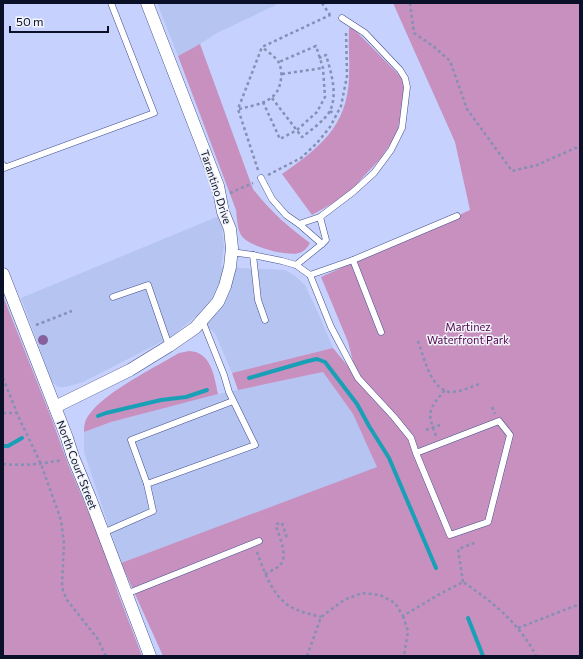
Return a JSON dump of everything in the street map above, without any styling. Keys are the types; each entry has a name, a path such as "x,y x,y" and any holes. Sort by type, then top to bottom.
{"street":[{"name":"Tarantino Drive","path":"55,407 130,370 195,328 218,302 230,267 230,229 223,212 220,196 147,3"},
{"name":"North Court Street","path":"3,274 150,656"}],"lane":[{"path":"3,165 4,168 154,113 111,3"},
{"path":"299,224 320,217 352,192 374,172 391,150 402,128 407,87 405,78 400,70 365,33 342,18"},
{"path":"261,178 272,199 286,215 322,244"},
{"path":"310,275 353,260 457,216"},
{"path":"296,266 326,240 320,217"},
{"path":"231,252 253,255 296,266 310,275 331,327 358,378 394,417 410,438 416,453 450,535 488,522 510,435 499,421 416,453"},
{"path":"253,255 258,300 264,320"},
{"path":"353,260 380,332"},
{"path":"114,297 148,285 169,346"},
{"path":"147,484 255,445 229,392 224,375 202,320"},
{"path":"103,533 153,511 147,484 131,440 233,401"},
{"path":"126,594 259,542"}],"path":[{"path":"322,3 330,15"},
{"path":"410,3 414,33 433,46 450,61 467,109 512,171 537,165 580,146"},
{"path":"220,196 251,184 301,158 317,143 330,127 342,106 347,76 346,31 342,18 330,15 262,47 238,109 261,178"},
{"path":"264,102 280,139 298,130 317,112 325,98 323,68 316,46 279,62"},
{"path":"238,109 264,102 272,98 280,86 282,74 279,62 262,47"},
{"path":"272,98 302,137 316,126 330,111 334,93 333,78 326,55 319,58"},
{"path":"282,74 323,68"},
{"path":"330,111 334,114"},
{"path":"24,329 72,311"},
{"path":"418,341 432,379 438,386 451,392 479,384"},
{"path":"3,378 41,464 61,520 64,544 63,591 67,600 97,638 106,656"},
{"path":"432,428 430,413 431,407 444,390"},
{"path":"3,413 18,413"},
{"path":"426,430 440,424"},
{"path":"3,464 41,464 66,459"},
{"path":"265,574 277,568 282,562 283,554 276,526 280,522 282,523 287,538"},
{"path":"477,542 458,549 463,582 489,599 518,628 531,646 536,656"},
{"path":"260,562 265,574 278,595 290,606 303,613 321,617"},
{"path":"403,616 438,594 463,582"},
{"path":"307,656 321,617 344,600 362,593 380,594 395,603 403,616 408,631 404,656"},
{"path":"518,628 580,604"}],"shaded area":[{"path":"157,3 280,3 217,33 178,56"},
{"path":"219,216 224,246 221,267 285,270 294,275 305,285 333,348 232,373 215,333 195,317 171,337 83,382 66,387 58,387 52,382 21,298"},
{"path":"323,372 353,414 378,467 121,563 84,452 84,432 111,422 218,394"}],"green space":[{"name":"Martinez Waterfront Park","path":"393,3 580,3 580,656 163,656 121,563 377,467 353,414 323,372 238,390 232,373 333,348 357,377 348,342 321,277 470,210 455,142"},
{"path":"352,27 402,78 405,88 397,134 381,158 350,191 312,215 282,174 319,145 329,135 337,123 343,110 347,95 349,78 349,28"},
{"path":"200,44 253,189 266,205 294,231 310,243 306,249 299,253 293,254 268,250 251,243 241,235 236,210 178,56"},
{"path":"3,296 68,464 103,546 118,593 142,656 3,656"},
{"path":"189,351 202,355 207,360 213,372 218,394 111,422 84,432 84,426 90,413 99,403 126,384 179,353"}],"waterway":[{"path":"249,378 317,359 325,362 357,404 389,458 436,568"},
{"path":"98,416 161,400 186,397 207,390"},
{"path":"3,446 8,446 22,438"},
{"path":"468,618 483,656"}]}
